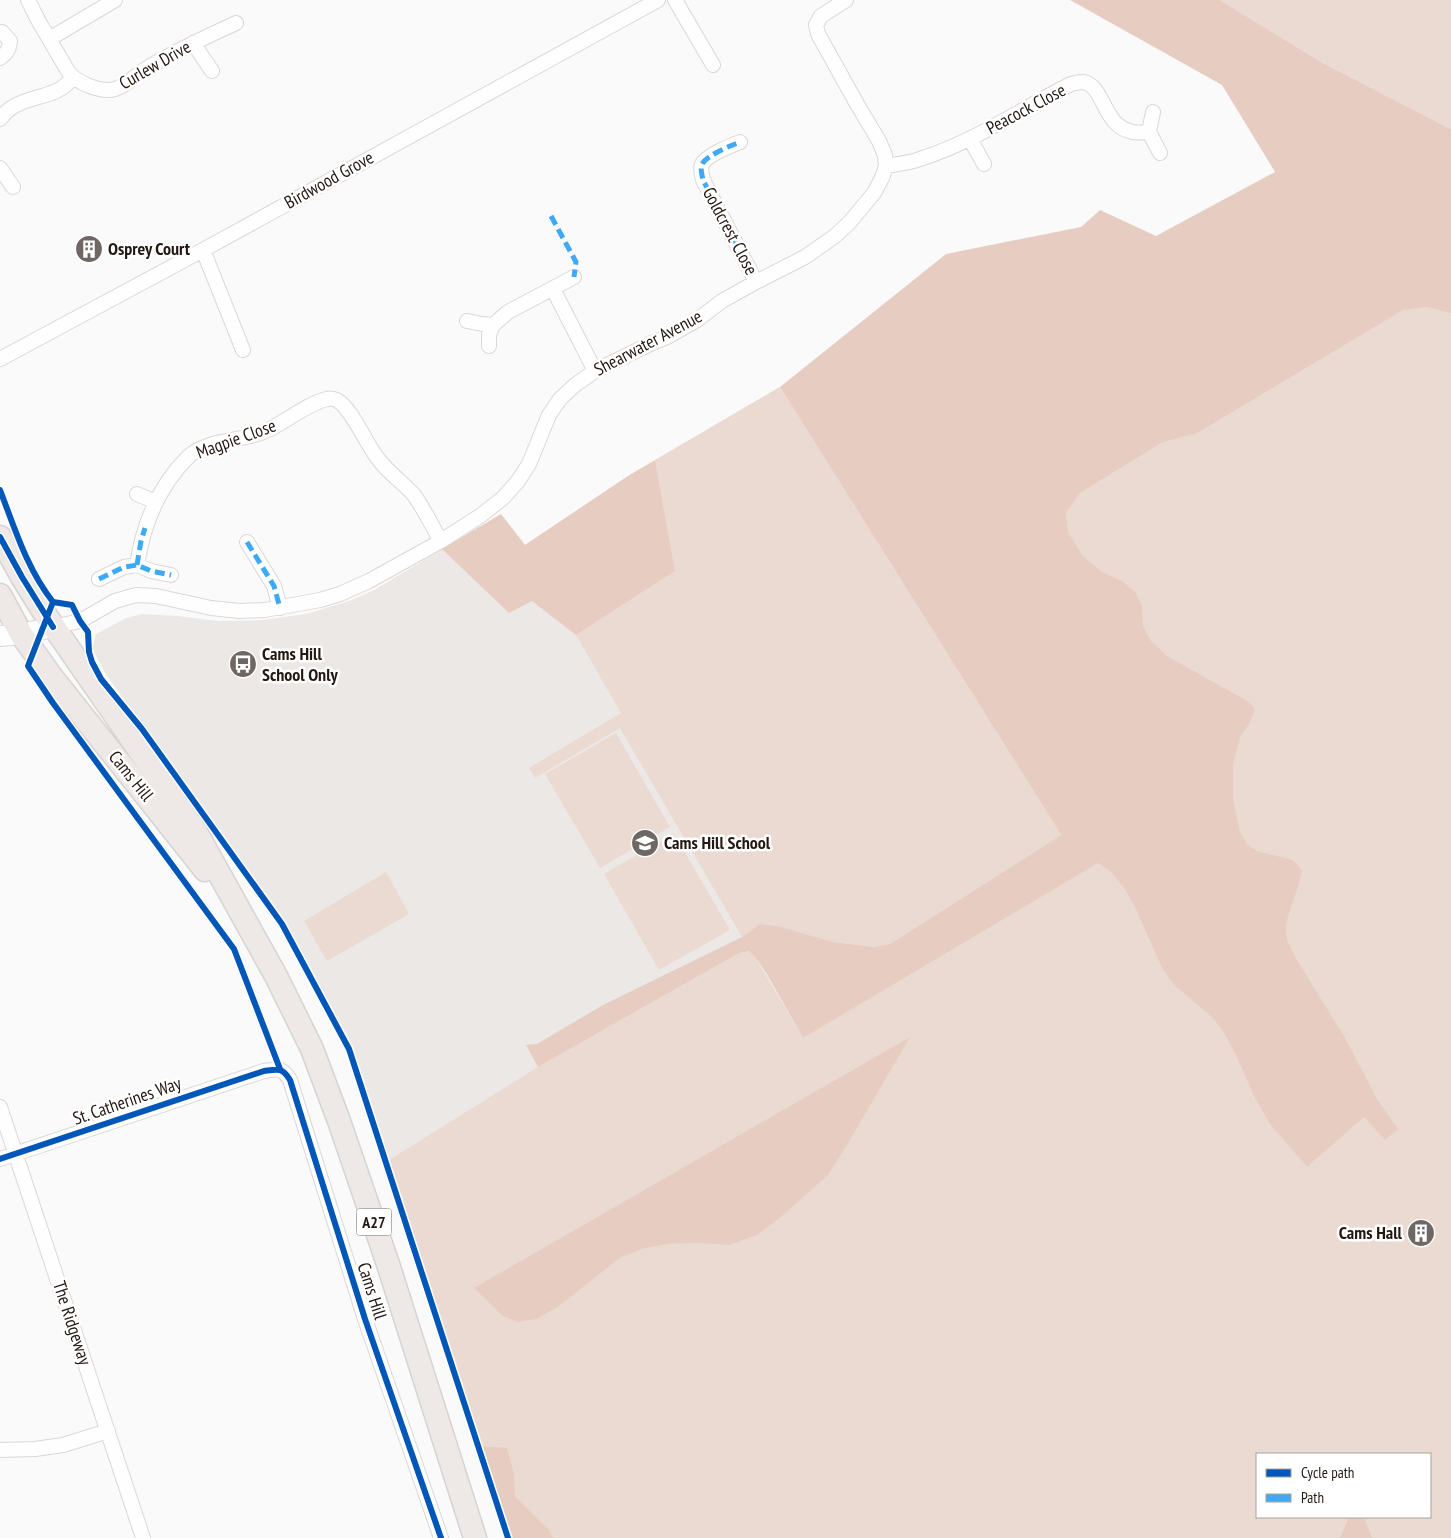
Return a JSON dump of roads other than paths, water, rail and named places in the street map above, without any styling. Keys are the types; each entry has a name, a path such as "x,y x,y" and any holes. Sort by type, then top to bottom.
{"main road":[{"name":"A27","path":"0,537 22,578 54,627"},
{"name":"A27","path":"0,595 10,635"},
{"name":"Cams Hill","path":"54,627 196,832 276,976 312,1049 340,1121 475,1538"},
{"name":"Cams Hill","path":"10,635 61,689 243,918"}],"street":[{"path":"0,119 12,107 56,92 69,84 73,77 65,68 28,0"},
{"path":"49,39 115,0"},
{"name":"Birdwood Grove","path":"0,359 658,0"},
{"path":"675,0 713,65"},
{"path":"846,0 821,16 816,25 818,34 879,141 885,155 886,166"},
{"name":"Curlew Drive","path":"73,77 93,87 108,90 116,89 146,68 236,23"},
{"path":"0,58 8,51 10,41 2,32"},
{"path":"193,43 212,71"},
{"name":"Peacock Close","path":"886,166 919,160 970,139 1061,89 1071,84 1082,82 1090,84 1095,89 1108,114 1120,126 1134,132 1149,132"},
{"path":"1153,112 1149,132 1160,152"},
{"name":"Peacock Close","path":"970,139 984,164"},
{"name":"Goldcrest Close","path":"740,142 707,159 702,165 701,172 703,180 756,282"},
{"name":"Shearwater Avenue","path":"54,627 80,621 115,601 136,595 156,596 210,608 265,610 340,594 369,581 441,541 480,516 503,498 518,481 529,464 549,415 575,384 595,371 697,320 722,301 805,257 835,236 849,223 874,192 886,166"},
{"path":"0,168 13,187"},
{"path":"202,250 243,350"},
{"path":"489,346 489,335 493,325 508,312 574,277"},
{"path":"553,289 595,371"},
{"path":"467,321 493,325"},
{"name":"Magpie Close","path":"137,565 140,541 156,502 172,476 190,456 205,448 268,431 312,405 328,398 338,400 348,410 379,461 415,496 441,541"},
{"path":"137,494 156,502"},
{"path":"247,542 274,586 280,608"},
{"path":"99,579 124,567 137,565 151,571 171,575"},
{"path":"10,635 54,627"},
{"name":"Cams Hill","path":"264,1070 280,1069 290,1080 365,1319 441,1538"},
{"name":"St. Catherines Way","path":"0,1159 264,1070"},
{"name":"The Ridgeway","path":"0,1108 143,1538"},
{"path":"0,1450 35,1449 63,1445 108,1431"}],"place":[{"name":"Osprey Court","path":"89,249"},
{"name":"Cams Hill School Only","path":"243,664"},
{"name":"Cams Hill School","path":"645,843"},
{"name":"Cams Hall","path":"1421,1233"}]}
